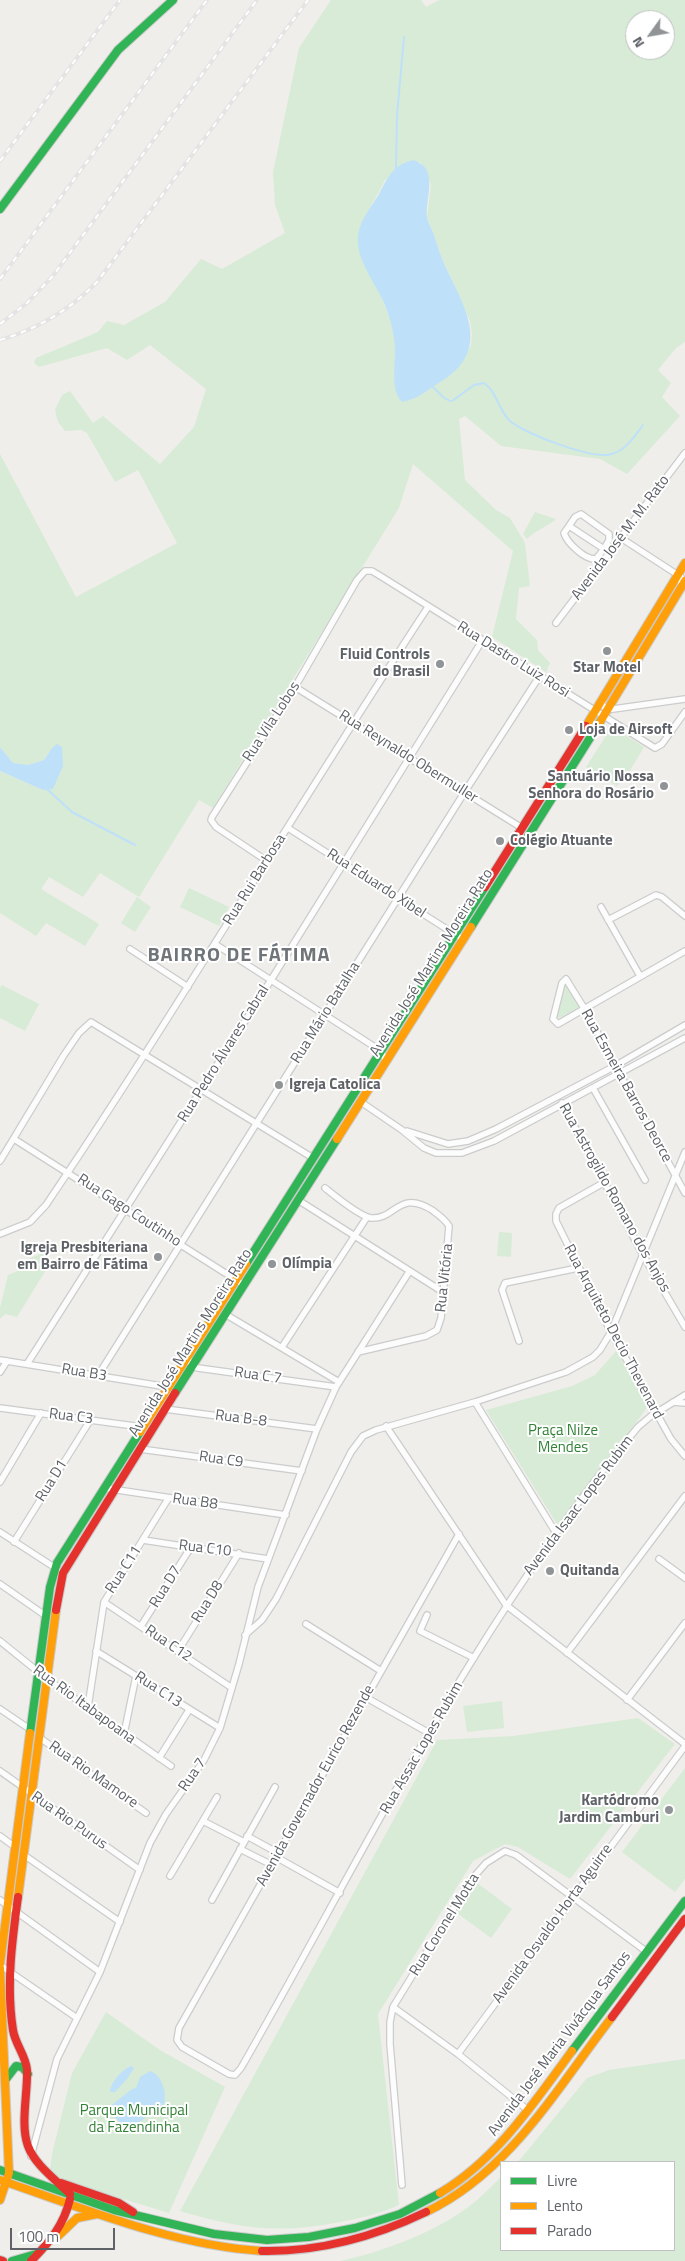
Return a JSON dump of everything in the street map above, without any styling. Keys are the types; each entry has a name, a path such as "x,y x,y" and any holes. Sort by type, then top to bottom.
{"street":[{"path":"0,210 118,50 173,0"},
{"name":"Avenida José M. M. Rato","path":"556,623 607,551 621,538 685,453"},
{"path":"582,514 609,534 607,551 596,558 589,558 567,540 564,533 575,517 582,514"},
{"path":"569,526 607,551"},
{"path":"621,538 681,576 683,585"},
{"name":"Avenida José Martins Moreira Rato","path":"0,2200 4,2181 9,2172 4,2114 5,2081 2,2065 0,1966 38,1672 54,1568 604,698 685,563"},
{"name":"Rua Vila Lobos","path":"267,861 216,827 212,817 295,687 360,575 365,571 372,571"},
{"name":"Rua Dastro Luiz Rosi","path":"372,571 539,677 595,711 605,713 655,748 662,744 685,712"},
{"name":"Avenida José Martins Moreira Rato","path":"31,2156 25,2132 28,2074 26,2061 11,2024 10,1972 16,1912 63,1573 192,1366 464,940 683,585"},
{"name":"Rua Rui Barbosa","path":"0,1234 23,1226 36,1217 68,1172 188,987 353,722 428,607"},
{"name":"Rua Pedro Álvares Cabral","path":"27,1364 272,980 482,641"},
{"name":"Rua Mário Batalha","path":"99,1374 539,677"},
{"name":"Rua Reynaldo Obermuller","path":"295,687 522,828"},
{"path":"604,698 602,704 605,713 685,699"},
{"name":"Rua Eduardo Xibel","path":"288,828 464,940"},
{"path":"608,920 656,895 662,897 685,916"},
{"path":"601,907 640,976"},
{"path":"215,944 381,1051 386,1061"},
{"path":"130,949 188,987"},
{"path":"584,1008 685,951"},
{"name":"Rua Esmeira Barros Deorce","path":"584,1008 558,1024 554,1022 553,1018 562,983 566,979 584,1008 685,1193"},
{"path":"0,1161 64,1055 83,1028 91,1022 313,1158"},
{"path":"402,1130 439,1142 456,1143 468,1141 559,1096 685,1025"},
{"path":"361,1102 402,1130 424,1148 436,1153 462,1153 494,1141 685,1038"},
{"path":"593,1088 645,1180"},
{"name":"Rua Astrogildo Romano dos Anjos","path":"559,1096 644,1255 685,1326"},
{"name":"Rua Gago Coutinho","path":"14,1139 244,1285"},
{"path":"244,1636 262,1620 276,1599 358,1442 368,1433 552,1377 582,1364 600,1350 611,1332 685,1152"},
{"name":"Rua Arquiteto Decio Thevenard","path":"605,1182 562,1206 556,1214 558,1226 611,1332 677,1448 685,1456"},
{"path":"282,1347 367,1217 324,1188"},
{"path":"298,1200 443,1292"},
{"name":"Rua Vitória","path":"358,1352 426,1336 434,1332 439,1325 449,1229 444,1219 432,1210 412,1202 376,1217 367,1217"},
{"path":"519,1341 502,1290 505,1283 578,1268"},
{"name":"Rua 7","path":"31,2156 54,2070 100,1972 158,1827 204,1760 220,1728 258,1587 316,1429 338,1384 409,1272"},
{"path":"225,1314 282,1347 338,1384"},
{"path":"188,1355 192,1366"},
{"path":"0,1372 3,1360"},
{"name":"Rua B3","path":"3,1360 99,1374 168,1387"},
{"name":"Rua C 7","path":"192,1366 338,1384"},
{"name":"Avenida Isaac Lopes Rubim","path":"506,1605 556,1533 635,1431 656,1412 685,1395"},
{"path":"475,1402 556,1533"},
{"path":"673,1402 685,1404"},
{"name":"Rua C3","path":"0,1408 142,1427"},
{"name":"Rua B-8","path":"165,1409 316,1429"},
{"path":"0,1482 41,1413"},
{"name":"Rua D1","path":"14,1542 90,1419"},
{"path":"386,1426 506,1605 685,1745"},
{"name":"Rua C9","path":"140,1449 302,1471"},
{"name":"Rua B8","path":"104,1488 286,1515"},
{"path":"567,1653 685,1496"},
{"name":"Rua C11","path":"88,1707 104,1602 168,1499"},
{"path":"0,1532 63,1573"},
{"name":"Avenida Governador Eurico Rezende","path":"235,2074 223,2070 186,2050 177,2040 179,2028 459,1534"},
{"name":"Rua C10","path":"143,1540 239,1553 268,1559"},
{"name":"Rua D7","path":"141,1626 191,1547"},
{"name":"Rua D8","path":"178,1651 239,1553"},
{"path":"660,1559 685,1578"},
{"path":"0,1584 46,1616"},
{"name":"Rua C12","path":"104,1602 232,1688"},
{"name":"Rua Assac Lopes Rubim","path":"235,2074 249,2055 429,1733 506,1605"},
{"path":"427,1614 420,1631 474,1658"},
{"path":"627,1700 685,1623"},
{"path":"306,1624 381,1671"},
{"name":"Rua Rio Itabapoana","path":"0,1641 47,1679 171,1766"},
{"name":"Rua C13","path":"96,1651 220,1728"},
{"path":"124,1734 136,1676"},
{"path":"366,1698 429,1733"},
{"path":"0,1709 31,1730"},
{"path":"159,1758 189,1710"},
{"name":"Rua Rio Mamore","path":"40,1738 146,1813"},
{"name":"Avenida Osvaldo Horta Aguirre","path":"458,2054 685,1745"},
{"name":"Rua Rio Purus","path":"0,1771 140,1870"},
{"path":"212,1900 275,1787"},
{"path":"170,1876 217,1797"},
{"path":"203,1821 277,1855 340,1893"},
{"path":"0,1836 15,1847"},
{"path":"240,1849 272,1864"},
{"name":"Rua Coronel Motta","path":"393,2007 471,1880 486,1863 505,1852 524,1860 572,1898"},
{"path":"24,1855 120,1922"},
{"path":"572,1898 647,1952"},
{"path":"0,1900 100,1972"},
{"name":"Avenida José Maria Vivácqua Santos","path":"0,2170 114,2210 214,2234 266,2240 309,2237 363,2226 400,2214 424,2203 462,2180 494,2152 529,2111 685,1901"},
{"name":"Avenida José Maria Vivácqua Santos","path":"4,2181 201,2243 237,2250 272,2252 343,2244 422,2215 492,2168 520,2138 685,1919"},
{"path":"0,1966 77,2018"},
{"path":"402,2185 390,2044 390,2022 393,2007 458,2054 529,2111"},
{"path":"5,2081 16,2066 22,2067 28,2074"},
{"path":"31,2156 70,2194 69,2203 60,2225 48,2244"},
{"path":"58,2182 119,2203 139,2216"},
{"path":"31,2261 77,2218 87,2215 104,2214"},
{"path":"12,2261 40,2252"}],"green space":[{"path":"331,0 421,0 426,7 439,0 685,0 685,342 676,348 658,370 671,383 662,397 680,416 627,474 600,459 501,446 465,416 459,419 465,480 496,510 510,518 525,543 530,586 519,588 516,619 537,640 538,650 550,663 546,672 492,637 513,551 413,464 399,508 213,808 199,800 139,897 100,873 83,897 49,877 41,889 99,924 85,946 46,923 36,936 0,913 0,771 43,790 52,748 44,760 28,765 13,763 0,747 0,454 76,597 177,543 138,470 115,482 87,433 81,430 65,431 58,422 55,410 62,395 70,391 93,423 103,416 160,464 194,427 206,389 150,345 127,360 107,348 39,367 34,363 36,358 98,332 107,321 124,325 165,302 201,259 222,269 285,233 275,205 273,172 299,48","holes":["420,162 431,185 427,217 442,258 470,321 472,334 471,345 460,365 424,393 396,364 395,340 390,319 382,299 368,212 385,180"]},
{"path":"535,512 556,519 527,539 523,534"},
{"path":"611,728 644,747 628,774 617,786 586,767"},
{"path":"189,888 229,907 219,926 180,907"},
{"path":"137,897 151,907 135,932 121,923"},
{"path":"565,983 581,1008 559,1018 556,1016"},
{"path":"2,985 39,1004 25,1031 0,1018 0,988"},
{"path":"499,1232 512,1233 511,1257 497,1256"},
{"path":"46,1252 38,1265 46,1270 17,1317 5,1314 0,1319 0,1308 8,1275 20,1270 23,1261"},
{"name":"Praça Nilze Mendes","path":"616,1351 646,1402 646,1409 563,1522 557,1524 486,1410 572,1386 595,1375"},
{"path":"502,1701 504,1728 467,1732 463,1706"},
{"path":"638,1718 675,1744 570,1879 518,1847 505,1844 473,1861 378,2014 399,2205 384,2211 340,2222 318,2226 278,2229 241,2226 180,2211 437,1740 513,1736"},
{"name":"Kartódromo Jardim Camburi","path":"685,1768 685,1879 675,1892 622,1852"},
{"path":"476,1882 512,1909 491,1938 457,1913"},
{"name":"Parque Municipal da Fazendinha","path":"106,2012 160,2050 225,2087 169,2213 61,2180 50,2170 52,2154 72,2073"},
{"path":"685,2059 685,2261 340,2261 390,2247 439,2226 471,2205 500,2178 500,2251 675,2251 675,2161 519,2161 587,2078 609,2070"}],"water":[{"path":"413,160 421,164 429,177 428,219 443,260 468,317 470,344 466,357 457,369 413,399 402,402 395,389 395,347 391,323 384,304 360,255 358,237 364,218 388,177 396,168"},
{"path":"57,744 62,747 63,766 53,789 43,790 0,771 0,747 13,763 28,765 44,760"},
{"path":"131,2066 134,2068 127,2079 115,2092 110,2092 117,2076"},
{"path":"150,2071 158,2076 163,2084 164,2104 131,2128 125,2129 114,2116 112,2105 136,2088 140,2077"}],"waterway":[{"path":"396,169 397,115 404,37"},
{"path":"452,401 474,385 484,383 492,391 506,417 518,426 560,445 603,455 617,452 629,442 643,425"},
{"path":"431,385 450,401"},
{"path":"47,789 72,812 135,845"}],"railway":[{"path":"0,161 120,0"},
{"path":"0,279 207,0"},
{"path":"0,324 27,303 52,277 257,0"},
{"path":"0,340 40,324 64,310 97,282 308,0"}],"traffic: fast":[{"path":"0,209 118,50 173,0"},
{"path":"471,927 600,722"},
{"path":"246,1264 485,887"},
{"path":"175,1393 337,1139"},
{"path":"30,1733 50,1587 57,1563 140,1432"},
{"path":"572,2051 685,1901"},
{"path":"6,2079 16,2066 22,2067 28,2074"},
{"path":"0,2170 114,2210 214,2234 267,2240 309,2237 355,2228 400,2214 440,2193"},
{"path":"12,2261 36,2254"}],"traffic: slow":[{"path":"586,726 685,563"},
{"path":"600,722 685,581"},
{"path":"337,1139 471,927"},
{"path":"140,1432 246,1264"},
{"path":"18,1897 56,1610"},
{"path":"0,1964 30,1733"},
{"path":"0,1968 9,2173 0,2200"},
{"path":"426,2212 456,2195 483,2175 507,2151 530,2126 612,2017"},
{"path":"440,2193 479,2164 497,2147 528,2110 572,2051"},
{"path":"0,2180 97,2214 162,2234 228,2247 262,2251"},
{"path":"55,2239 77,2218 97,2214"}],"traffic: jam":[{"path":"485,887 586,726"},
{"path":"56,1610 63,1573 175,1393"},
{"path":"18,1897 12,1947 10,1997 14,2035 25,2060 27,2070 24,2119 26,2138 35,2159 70,2194"},
{"path":"612,2017 685,1919"},
{"path":"61,2183 119,2203 133,2212"},
{"path":"31,2261 55,2233 64,2217 70,2199"},
{"path":"262,2251 283,2251 325,2246 366,2236 426,2212"}],"place":[{"name":"Star Motel","path":"607,651"},
{"name":"Fluid Controls do Brasil","path":"440,664"},
{"name":"Loja de Airsoft","path":"569,730"},
{"name":"Santuário Nossa Senhora do Rosário","path":"664,786"},
{"name":"Colégio Atuante","path":"500,841"},
{"name":"Igreja Catolica","path":"279,1085"},
{"name":"Igreja Presbiteriana em Bairro de Fátima","path":"158,1257"},
{"name":"Olímpia","path":"272,1264"},
{"name":"Quitanda","path":"550,1571"},
{"name":"Kartódromo Jardim Camburi","path":"669,1810"}],"district":[{"name":"BAIRRO DE FÁTIMA","path":"239,956"}]}
